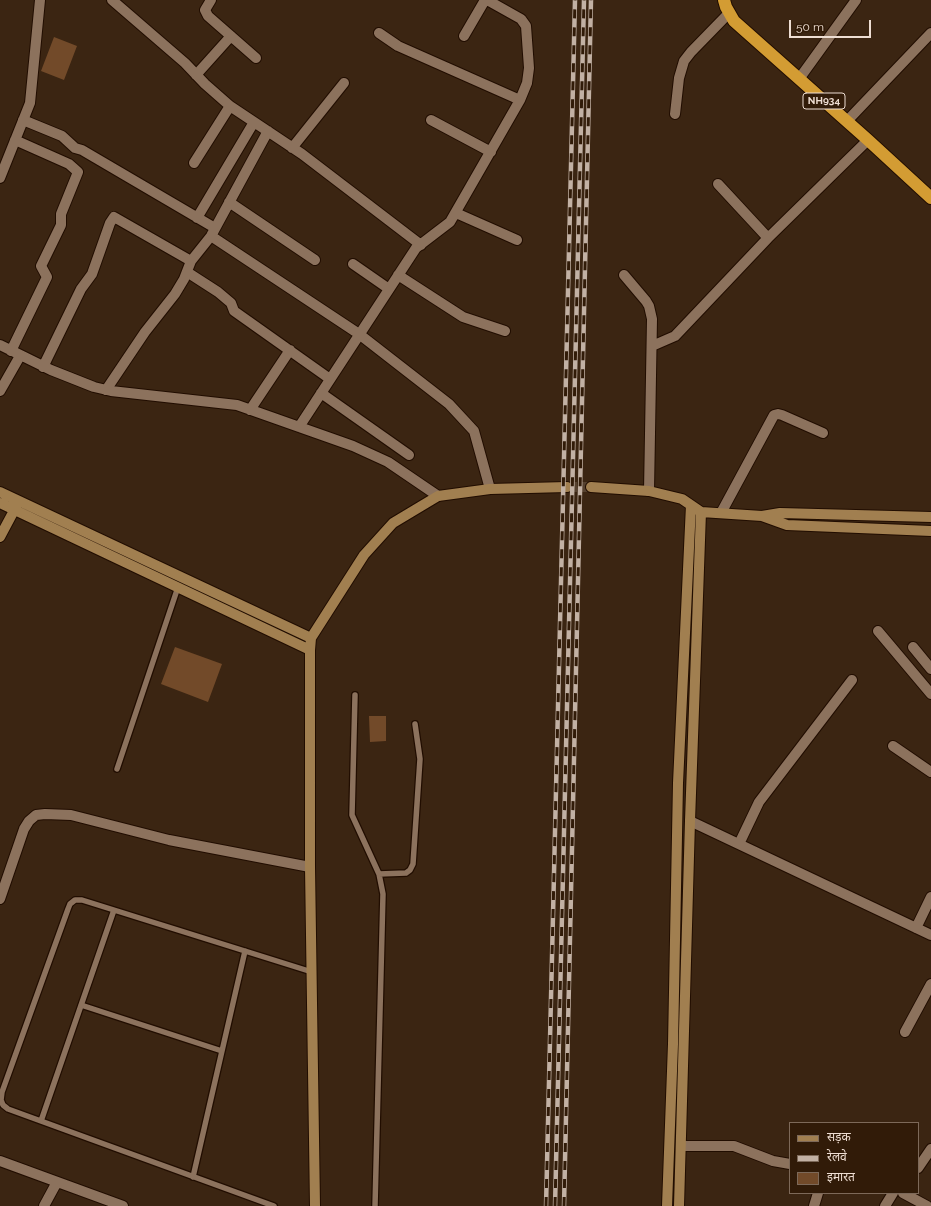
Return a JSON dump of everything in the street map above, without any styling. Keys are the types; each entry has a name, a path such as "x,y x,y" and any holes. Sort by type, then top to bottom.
{"highway":[{"name":"NH934","path":"724,0 734,22 847,121 931,198"}],"main road":[{"path":"315,1206 310,867 311,638 364,555 393,523 438,496 490,489 566,487"},
{"path":"590,487 650,491 682,499 701,512 762,516 780,513 931,517"},
{"path":"0,492 16,506 178,588 310,650"},
{"path":"0,503 16,506 311,638"},
{"path":"667,1206 673,1050 678,783 691,505"},
{"path":"0,537 16,506"},
{"path":"679,1206 690,821 701,512"},
{"path":"762,516 787,525 931,530"}],"street":[{"path":"0,178 30,103 40,0"},
{"path":"112,0 185,63 205,84 230,106 292,148 421,245"},
{"path":"211,0 205,10 208,16 256,58"},
{"path":"299,427 416,248 450,222 520,100 527,83 529,68 526,26 521,19 486,0 464,36"},
{"path":"799,79 856,0"},
{"path":"675,114 678,78 684,61 729,13"},
{"path":"379,33 398,46 520,100"},
{"path":"847,121 931,33"},
{"path":"196,74 232,36"},
{"path":"292,148 344,83"},
{"path":"194,163 230,106"},
{"path":"23,120 62,136 75,148 82,150 197,218 213,232 359,334 449,404 474,431 490,489"},
{"path":"431,120 491,152"},
{"path":"197,218 254,122"},
{"path":"106,390 145,332 175,294 191,261 213,232 268,131"},
{"path":"0,391 48,277 41,266 61,225 61,214 78,172 69,164 15,140"},
{"path":"652,346 675,336 768,238 868,140"},
{"path":"718,184 768,238"},
{"path":"229,202 315,260"},
{"path":"456,213 517,240"},
{"path":"43,367 81,289 92,274 110,223 114,217 191,261"},
{"path":"353,264 389,289"},
{"path":"187,272 218,292 231,303 234,311 330,379"},
{"path":"398,275 462,317 505,331"},
{"path":"624,275 649,306 652,319 650,491"},
{"path":"0,345 43,367 94,387 106,390 237,405 353,446 388,462 438,496"},
{"path":"250,410 290,350"},
{"path":"321,393 409,455"},
{"path":"721,513 774,415 782,415 823,432"},
{"path":"878,631 931,694"},
{"path":"913,647 931,669"},
{"path":"739,844 759,802 852,680"},
{"path":"893,746 931,772"},
{"path":"0,898 24,829 29,821 36,815 45,814 71,815 169,840 310,867"},
{"path":"690,821 931,935"},
{"path":"916,928 931,897"},
{"path":"905,1032 931,984"},
{"path":"681,1146 734,1146 773,1161 789,1164"},
{"path":"919,1167 931,1149"},
{"path":"0,1161 122,1206"},
{"path":"44,1206 57,1182"},
{"path":"814,1206 818,1194"},
{"path":"885,1206 892,1194"},
{"path":"905,1194 927,1206"}],"lane":[{"path":"117,769 178,588"},
{"path":"355,695 352,816 379,874 383,894 375,1206"},
{"path":"379,874 406,873 410,870 413,864 420,759 415,724"},
{"path":"274,1206 8,1109 3,1105 1,1100 2,1092 70,904 75,900 82,900 312,972"},
{"path":"41,1121 114,910"},
{"path":"193,1176 244,951"},
{"path":"81,1005 222,1051"}],"building":[{"path":"54,37 77,46 64,80 41,71"},
{"path":"175,647 222,664 208,702 161,684"},
{"path":"369,716 386,716 386,741 370,742"}],"tunnel":[{"path":"567,487 591,487"}],"railway":[{"path":"546,1206 575,0"},
{"path":"555,1206 584,0"},
{"path":"564,1206 591,0"}]}
